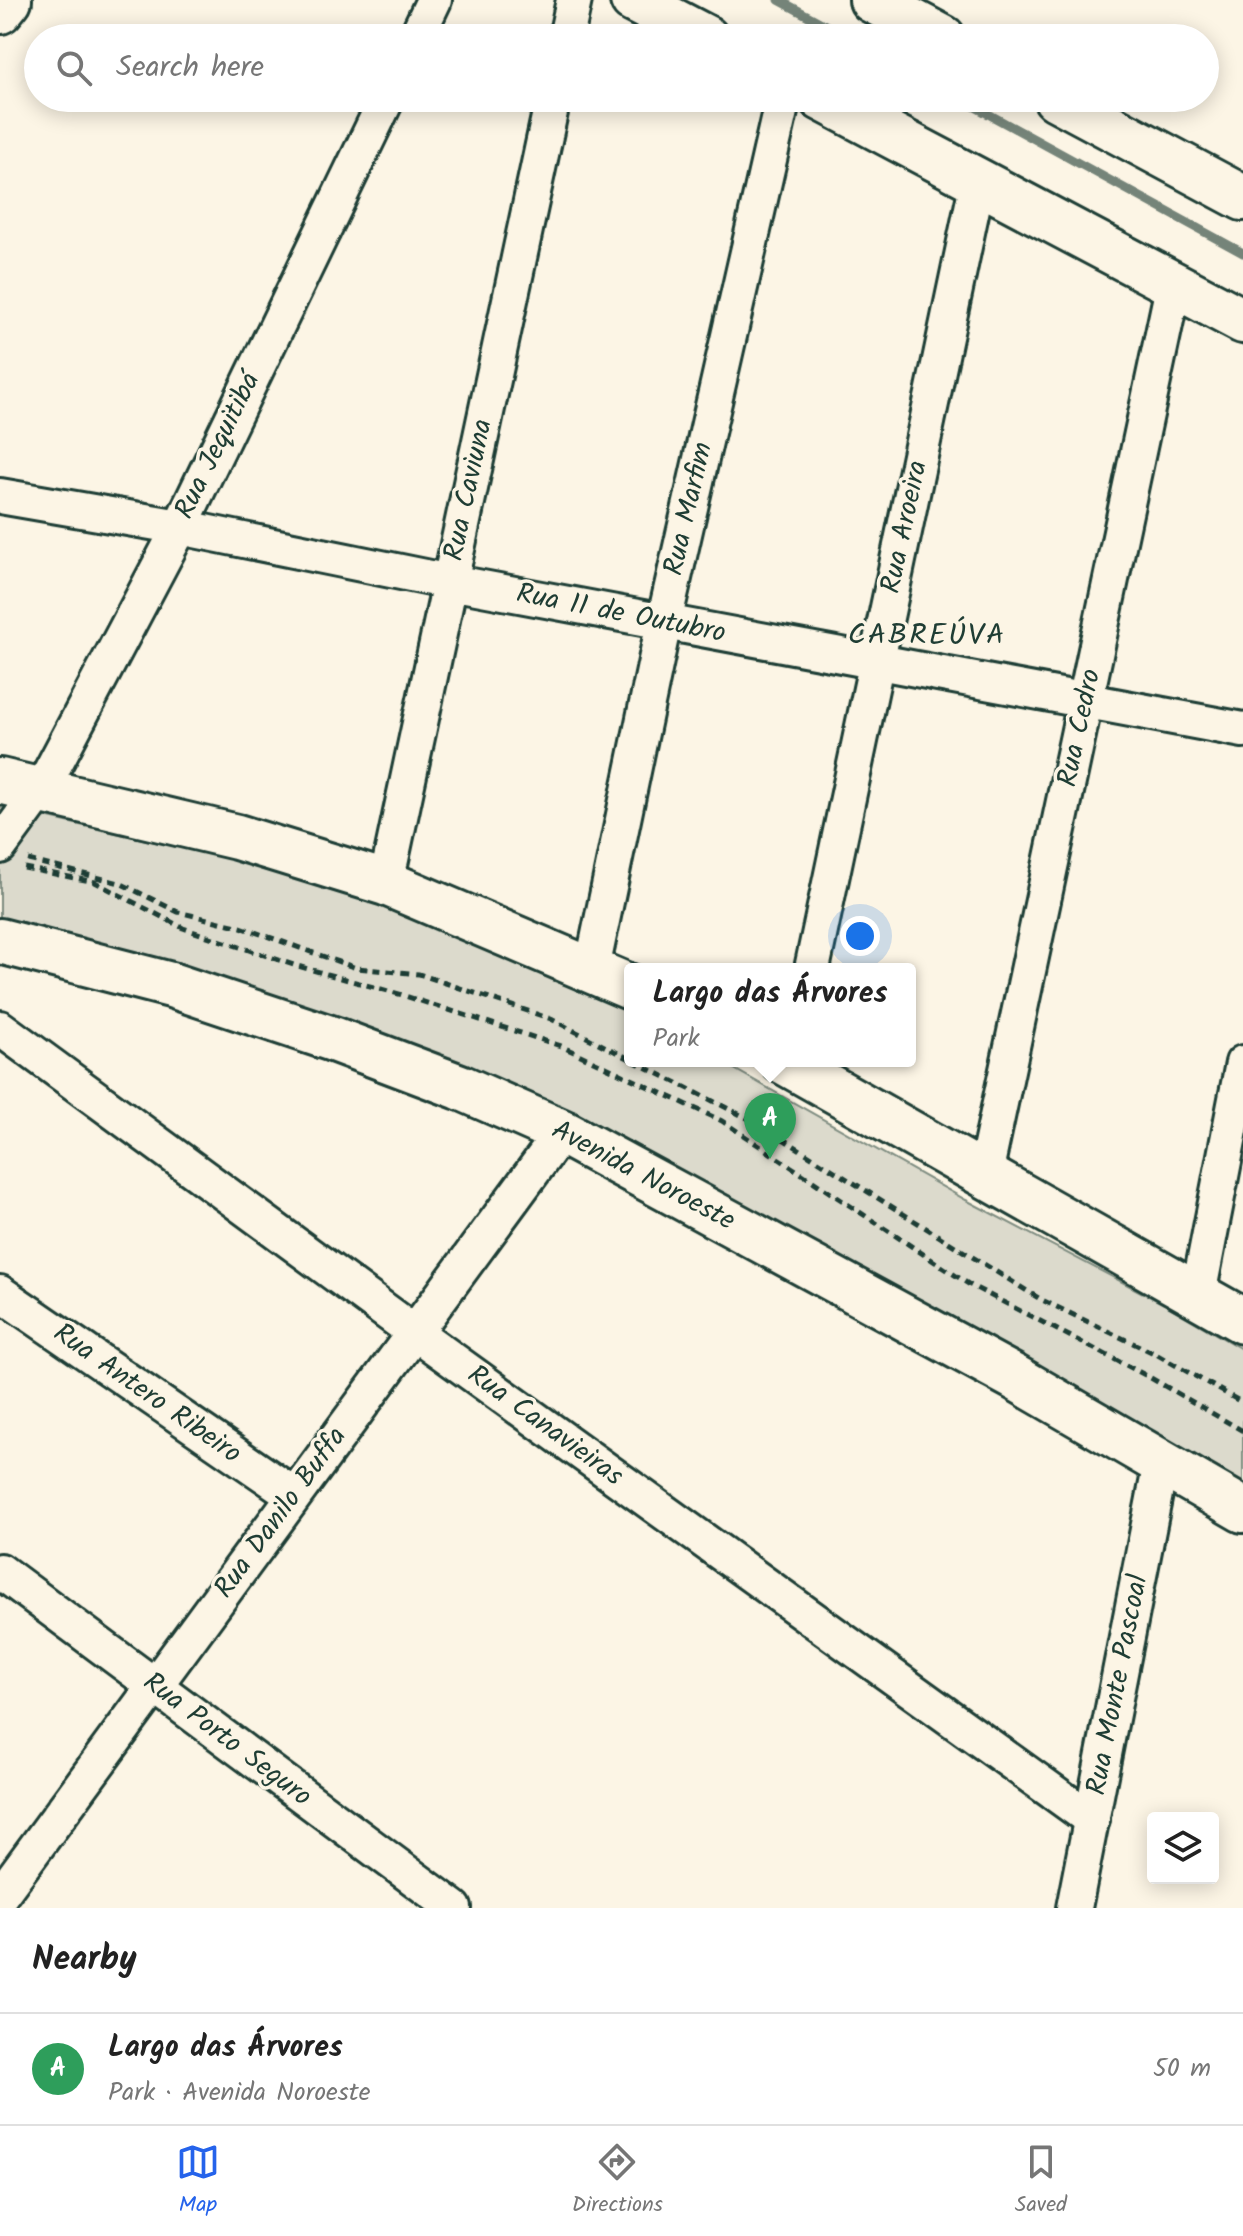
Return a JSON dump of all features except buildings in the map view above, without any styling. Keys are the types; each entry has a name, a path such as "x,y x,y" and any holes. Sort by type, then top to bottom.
{"main road":[{"path":"0,11 9,0"},
{"path":"633,0 679,24"},
{"path":"872,0 917,24"},
{"path":"848,112 1243,321"},
{"path":"1082,112 1243,198"},
{"path":"20,785 237,837 386,883 624,984"},
{"name":"Avenida Noroeste","path":"0,941 171,985 318,1034 460,1087 562,1132 878,1301 1243,1510"},
{"path":"798,1067 1243,1321"}],"street":[{"path":"423,24 434,0"},
{"path":"569,24 574,0"},
{"name":"Rua Jequitibá","path":"14,857 20,785 180,527 380,112"},
{"name":"Rua Caviuna","path":"386,883 550,112"},
{"name":"Rua Marfim","path":"592,969 664,622 780,112"},
{"name":"Rua Aroeira","path":"813,963 978,180"},
{"name":"Rua Cedro","path":"985,1174 1174,282"},
{"name":"Rua 11 de Outubro","path":"0,496 180,527 450,582 1243,730"},
{"name":"Rua Canavieiras","path":"0,1028 414,1332 1092,1820"},
{"path":"1198,1295 1232,1185 1243,1063"},
{"name":"Rua Danilo Buffa","path":"0,1896 562,1132"},
{"name":"Rua Antero Ribeiro","path":"0,1293 294,1495"},
{"name":"Rua Monte Pascoal","path":"1074,1908 1161,1463"},
{"name":"Rua Porto Seguro","path":"0,1571 454,1908"}],"path":[{"path":"14,857 120,883 178,912 241,927 356,968 419,974 551,1019 624,1056"},
{"path":"14,857 95,882 183,928 561,1046 722,1121 970,1285 1149,1377 1243,1431"},
{"path":"646,1067 759,1124 1040,1299 1154,1353 1243,1403"}],"shaded area":[{"path":"0,807 218,856 378,897 570,974 624,1006 624,1067 731,1067 966,1200 1164,1304 1243,1350 1243,1491 573,1118 0,922"}],"waterway":[{"path":"779,0 823,24"},
{"path":"985,112 1243,253"}],"place":[{"name":"Largo das Árvores","path":"770,1159"}],"district":[{"name":"CABREÚVA","path":"927,636"}]}
